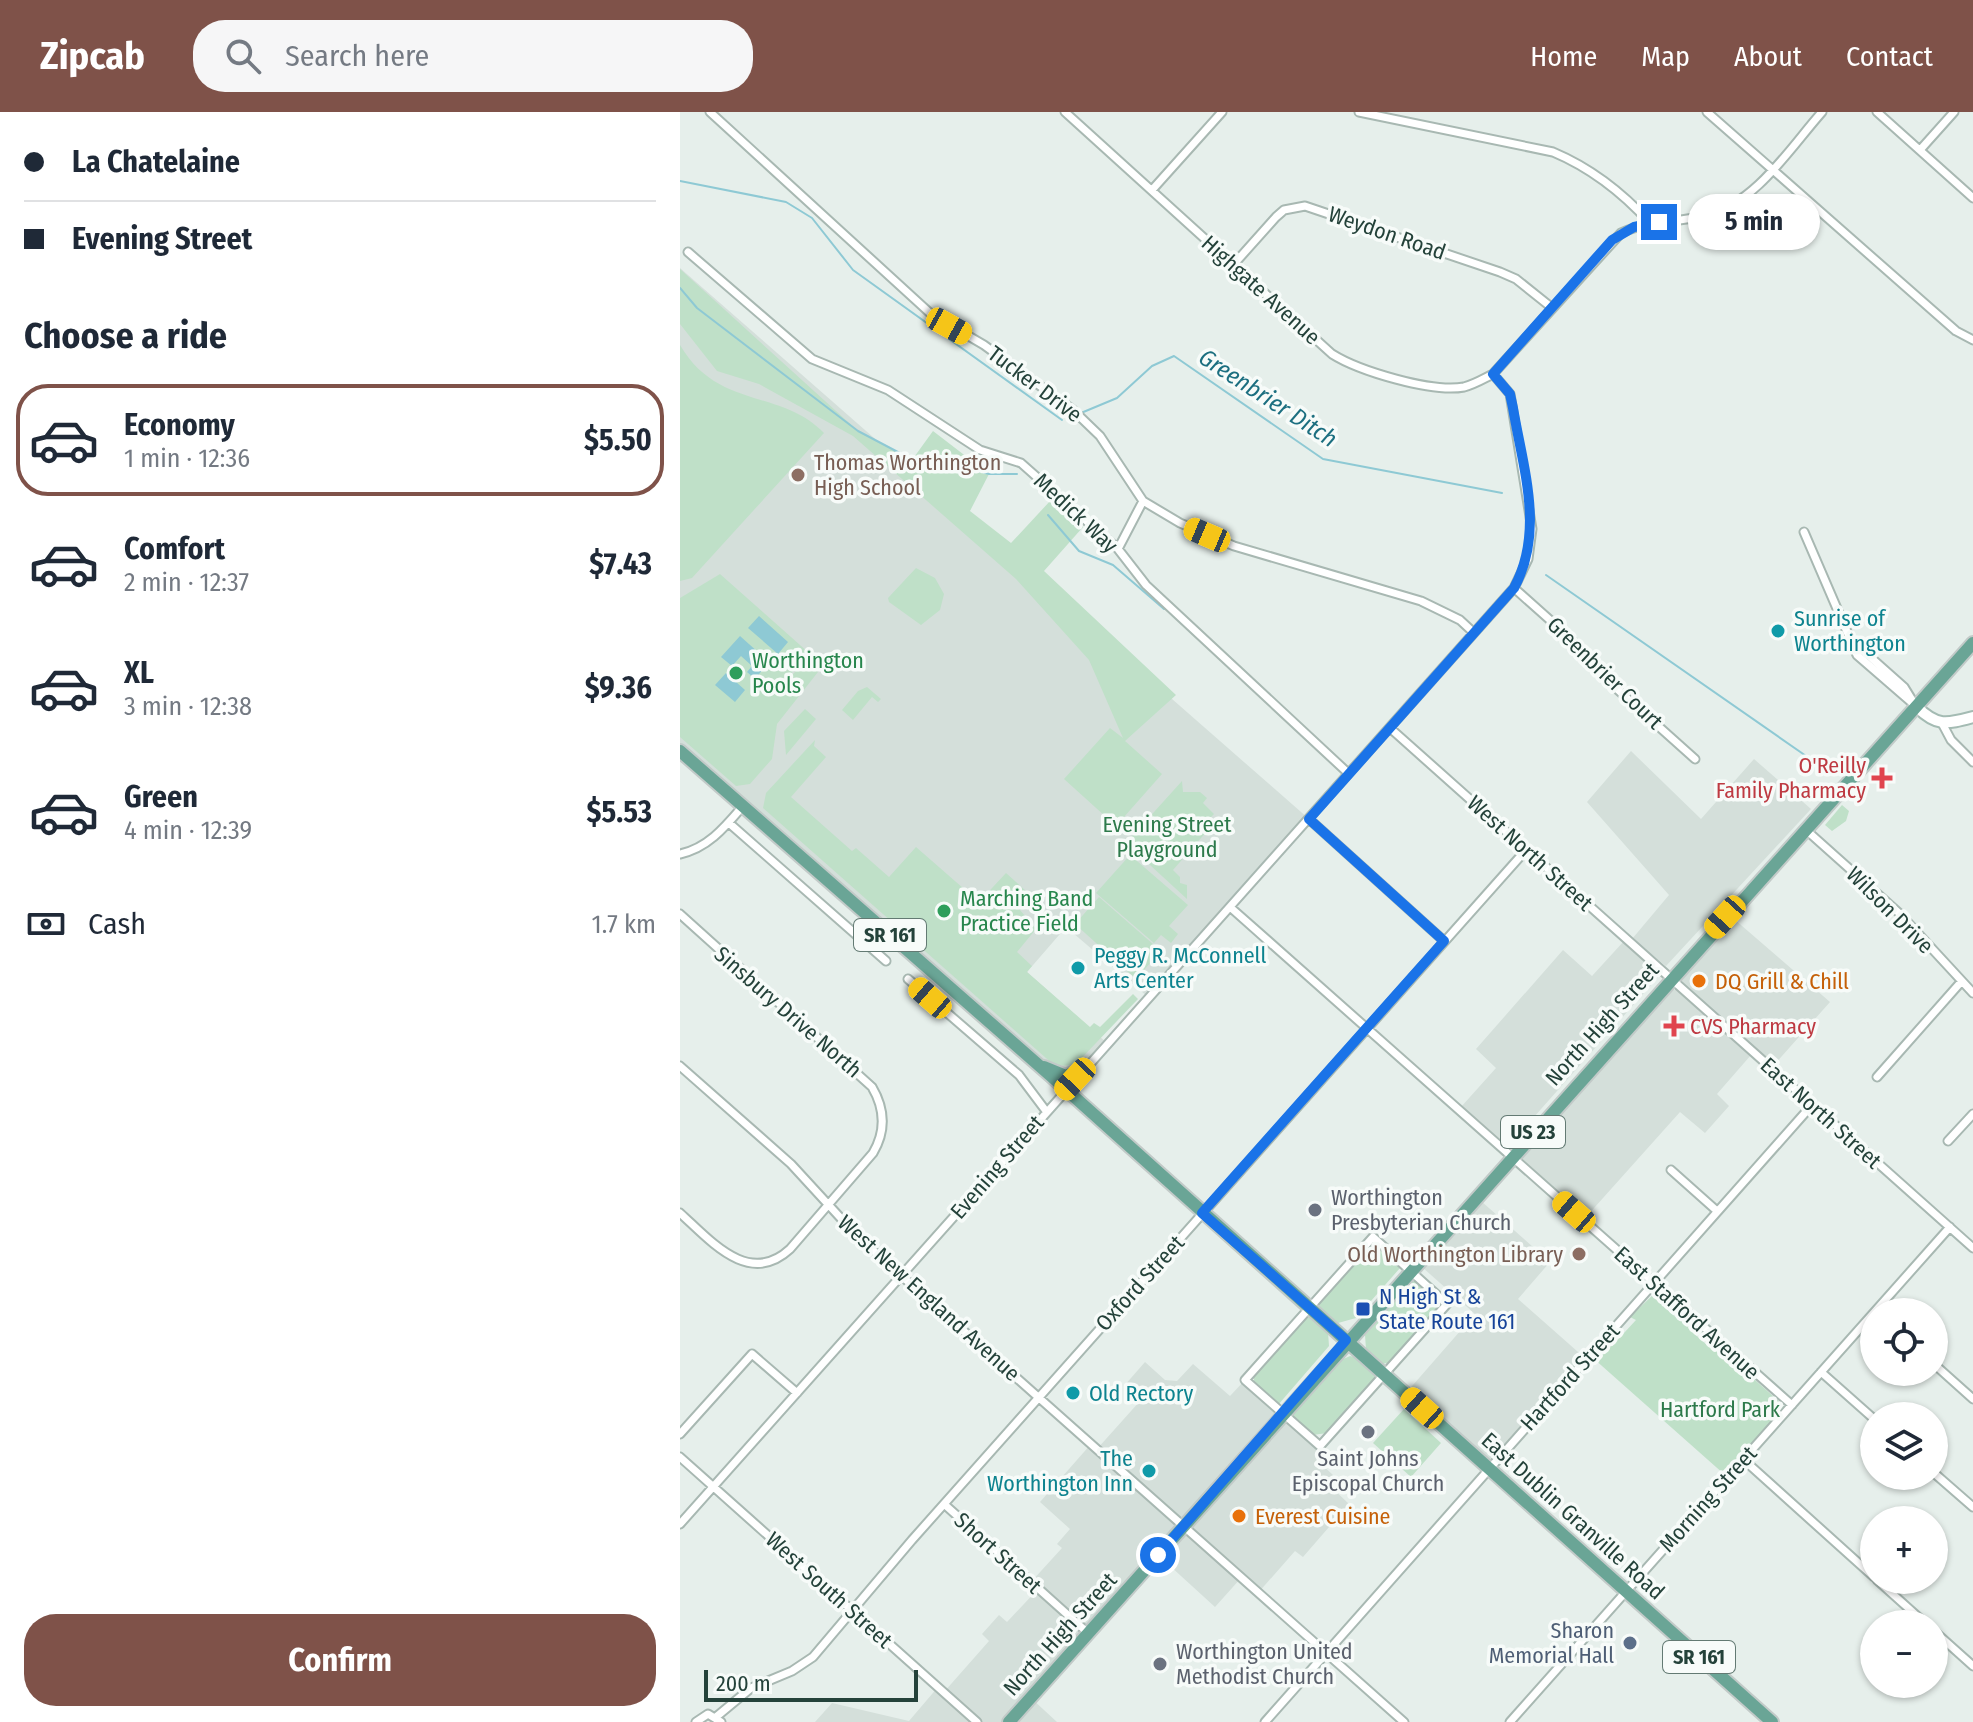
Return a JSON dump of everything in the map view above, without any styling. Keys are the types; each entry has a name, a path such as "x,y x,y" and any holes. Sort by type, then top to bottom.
{"main road":[{"name":"North High Street","path":"1009,1722 1346,1340 1973,643"},
{"name":"SR 161","path":"680,751 1038,1064 1064,1091 1346,1340"},
{"path":"1038,1064 1066,1076 1085,1067"},
{"name":"East Dublin Granville Road","path":"1346,1340 1772,1722"}],"street":[{"name":"Tucker Drive","path":"710,112 931,314 984,345 1073,410 1100,436 1143,501 1180,523 1234,546 1421,601 1460,620 1474,633"},
{"name":"Highgate Avenue","path":"1065,112 1332,354 1356,367 1454,388 1479,382 1493,374"},
{"path":"1152,190 1222,112"},
{"path":"1359,112 1553,152 1579,163 1612,186 1650,223"},
{"path":"1707,112 1956,331 1973,340"},
{"path":"1493,374 1621,233 1650,223 1723,210 1747,195 1822,112"},
{"path":"1877,112 1973,198"},
{"path":"1920,150 1954,112"},
{"name":"Weydon Road","path":"1234,264 1284,210 1305,206 1500,272 1516,279 1551,307"},
{"name":"Medick Way","path":"688,252 798,350 835,371 888,390 980,450 1021,463 1118,549 1146,585 1348,773"},
{"name":"Evening Street","path":"680,1524 1514,588 1528,559 1532,529 1510,394 1493,374"},
{"path":"1118,549 1143,501"},
{"path":"1804,532 1849,638 1870,668 1929,719 1943,725 1973,717"},
{"name":"Greenbrier Court","path":"1514,588 1569,637 1609,682 1695,759"},
{"path":"1943,725 1951,740 1973,762"},
{"name":"West North Street","path":"1390,728 1670,978"},
{"path":"680,854 701,847 743,806"},
{"path":"1309,819 1444,941"},
{"path":"729,823 886,961"},
{"name":"Wilson Drive","path":"1805,829 1899,913 1973,993"},
{"name":"Oxford Street","path":"718,1719 751,1688 792,1671 828,1642 851,1609 1526,850"},
{"name":"East Stafford Avenue","path":"1230,907 1792,1405"},
{"name":"Sinsbury Drive North","path":"680,914 872,1087 883,1118 880,1138 873,1153 828,1205"},
{"name":"East North Street","path":"1670,978 1973,1248"},
{"path":"908,979 1019,1075 1046,1111"},
{"path":"1877,1077 1961,982"},
{"name":"West New England Avenue","path":"680,1066 791,1164 901,1276 1404,1722"},
{"name":"Hartford Street","path":"1265,1722 1812,1105"},
{"path":"1948,1141 1973,1114"},
{"path":"1671,1170 1717,1211"},
{"path":"680,1213 729,1256 758,1264 783,1255 828,1205"},
{"name":"Morning Street","path":"1887,1298 1950,1227"},
{"path":"1373,1237 1409,1270 1447,1304 1320,1446 1245,1380 1373,1237"},
{"name":"Morning Street","path":"1510,1722 1860,1329"},
{"path":"680,1434 752,1354 797,1393"},
{"path":"1821,1372 1860,1407"},
{"path":"1948,1377 1973,1399"},
{"name":"West South Street","path":"680,1457 977,1722"},
{"path":"1744,1460 1860,1564"},
{"path":"1948,1485 1973,1507"},
{"name":"Short Street","path":"944,1504 1088,1633"},
{"path":"1893,1594 1911,1610"},
{"path":"1948,1644 1973,1666"},
{"path":"696,1722 704,1715 718,1719"}],"shaded area":[{"name":"Thomas Worthington High School","path":"680,268 1309,819 1148,997 1066,927 1027,972 1107,1043 1085,1067 1072,1075 1038,1064 680,751"},
{"path":"1631,751 1701,819 1754,759 1811,809 1666,966 1632,939 1669,895 1587,802"},
{"path":"1734,919 1830,1002 1774,1065 1682,981 1683,975"},
{"path":"1624,941 1659,976 1511,1143 1502,1143 1461,1107 1496,1068 1476,1049 1563,950 1592,976"},
{"path":"1670,990 1676,990 1751,1055 1717,1094 1729,1106 1705,1133 1680,1112 1586,1217 1523,1162 1523,1156"},
{"path":"1481,1201 1550,1262 1518,1299 1586,1359 1490,1468 1406,1393 1475,1314 1422,1267"},
{"path":"1145,1362 1165,1380 1177,1381 1193,1364 1230,1396 1245,1380 1320,1446 1319,1462 1333,1475 1327,1483 1349,1504 1303,1557 1295,1551 1258,1593 1241,1578 1215,1607 1158,1555 1031,1698 1057,1722 815,1722 832,1703 909,1721 938,1687 944,1692 989,1641 982,1634 999,1615 1007,1622 1038,1589 1031,1582 1062,1548 1057,1544 1070,1529 1040,1502 1091,1444 1097,1449 1140,1401 1124,1386"}],"green space":[{"path":"680,269 858,431 912,460 933,431 989,474 970,511 1011,543 1051,500 1083,527 1044,571 1176,695 1125,741 1162,774 1116,826 1064,779 1110,728 1123,738 1089,660 1016,579 853,436 759,384 717,371 680,324"},
{"path":"680,345 695,366 712,380 731,390 788,409 824,433 692,578 680,581"},
{"path":"916,568 935,578 944,594 940,610 921,625 889,602 888,598"},
{"name":"Worthington Pools","path":"720,574 809,653 775,692 806,661 818,672 777,724 772,759 750,784 736,786 680,737 680,598"},
{"path":"867,687 881,699 878,702 872,697 853,720 842,710 858,691"},
{"path":"805,709 816,719 786,755 784,731"},
{"path":"815,740 814,746 826,757 791,797 852,851 856,848 889,877 916,847 979,902 1006,873 1026,891 1015,904 1036,929 1017,952 1032,966 1027,972 1090,1027 1094,1023 1100,1027 1133,994 1138,999 1075,1065 1055,1066 763,808 766,793"},
{"name":"Evening Street Playground","path":"1182,781 1183,792 1200,792 1207,798 1203,803 1214,814 1203,825 1208,830 1173,870 1180,877 1180,883 1187,885 1187,899 1126,843"},
{"path":"1842,805 1849,811 1846,821 1832,831 1825,825"},
{"path":"1130,855 1188,905 1169,926 1178,934 1171,943 1161,935 1154,943 1096,893"},
{"path":"1099,897 1161,951 1136,979 1075,924"},
{"path":"1370,1245 1376,1245 1400,1268 1356,1318 1338,1323 1319,1307 1319,1301"},
{"path":"1414,1278 1440,1305 1390,1362 1383,1364 1366,1349 1365,1335"},
{"name":"Hartford Park","path":"1656,1292 1666,1300 1664,1307 1679,1320 1682,1314 1689,1321 1688,1328 1708,1346 1710,1340 1783,1405 1782,1411 1725,1475 1593,1358 1605,1344 1612,1346 1636,1320 1630,1317"},
{"path":"1307,1316 1328,1332 1329,1346 1278,1405 1254,1383 1254,1375"},
{"path":"1350,1356 1358,1358 1376,1375 1376,1379 1327,1433 1313,1435 1292,1415 1339,1361"},
{"path":"1404,1409 1441,1443 1411,1477 1373,1443"}],"water":[{"path":"759,616 788,642 778,654 748,628"},
{"path":"740,636 769,662 755,679 747,672 752,666 741,656 732,666 721,657"},
{"path":"726,673 745,690 735,702 715,685"}],"waterway":[{"path":"680,181 786,202 812,218 853,270 1062,420"},
{"name":"Greenbrier Ditch","path":"680,288 697,308 858,431 913,460 938,460 989,474 1017,474"},
{"name":"Greenbrier Ditch","path":"1081,413 1117,398 1152,366 1174,356 1323,459 1502,493"},
{"path":"1048,515 1079,551 1113,565 1164,609"},
{"name":"Greenbrier Ditch","path":"1546,575 1809,758"}],"place":[{"name":"Thomas Worthington High School","path":"798,475"},
{"name":"Sunrise of Worthington","path":"1778,631"},
{"name":"Worthington Pools","path":"736,673"},
{"name":"O'Reilly Family Pharmacy","path":"1882,778"},
{"name":"Marching Band Practice Field","path":"944,911"},
{"name":"Peggy R. McConnell Arts Center","path":"1078,968"},
{"name":"DQ Grill & Chill","path":"1699,981"},
{"name":"CVS Pharmacy","path":"1674,1026"},
{"name":"Worthington Presbyterian Church","path":"1315,1210"},
{"name":"Old Worthington Library","path":"1579,1254"},
{"name":"N High St & State Route 161","path":"1363,1309"},
{"name":"Old Rectory","path":"1073,1393"},
{"name":"Saint Johns Episcopal Church","path":"1368,1432"},
{"name":"The Worthington Inn","path":"1149,1471"},
{"name":"Everest Cuisine","path":"1239,1516"},
{"name":"Sharon Memorial Hall","path":"1630,1643"},
{"name":"Worthington United Methodist Church","path":"1160,1664"}],"route":[{"path":"1158,1555 1346,1340 1202,1213 1444,941 1309,819 1514,588 1522,574 1531,544 1530,511 1510,394 1493,374 1612,240 1634,227 1659,222"}]}
